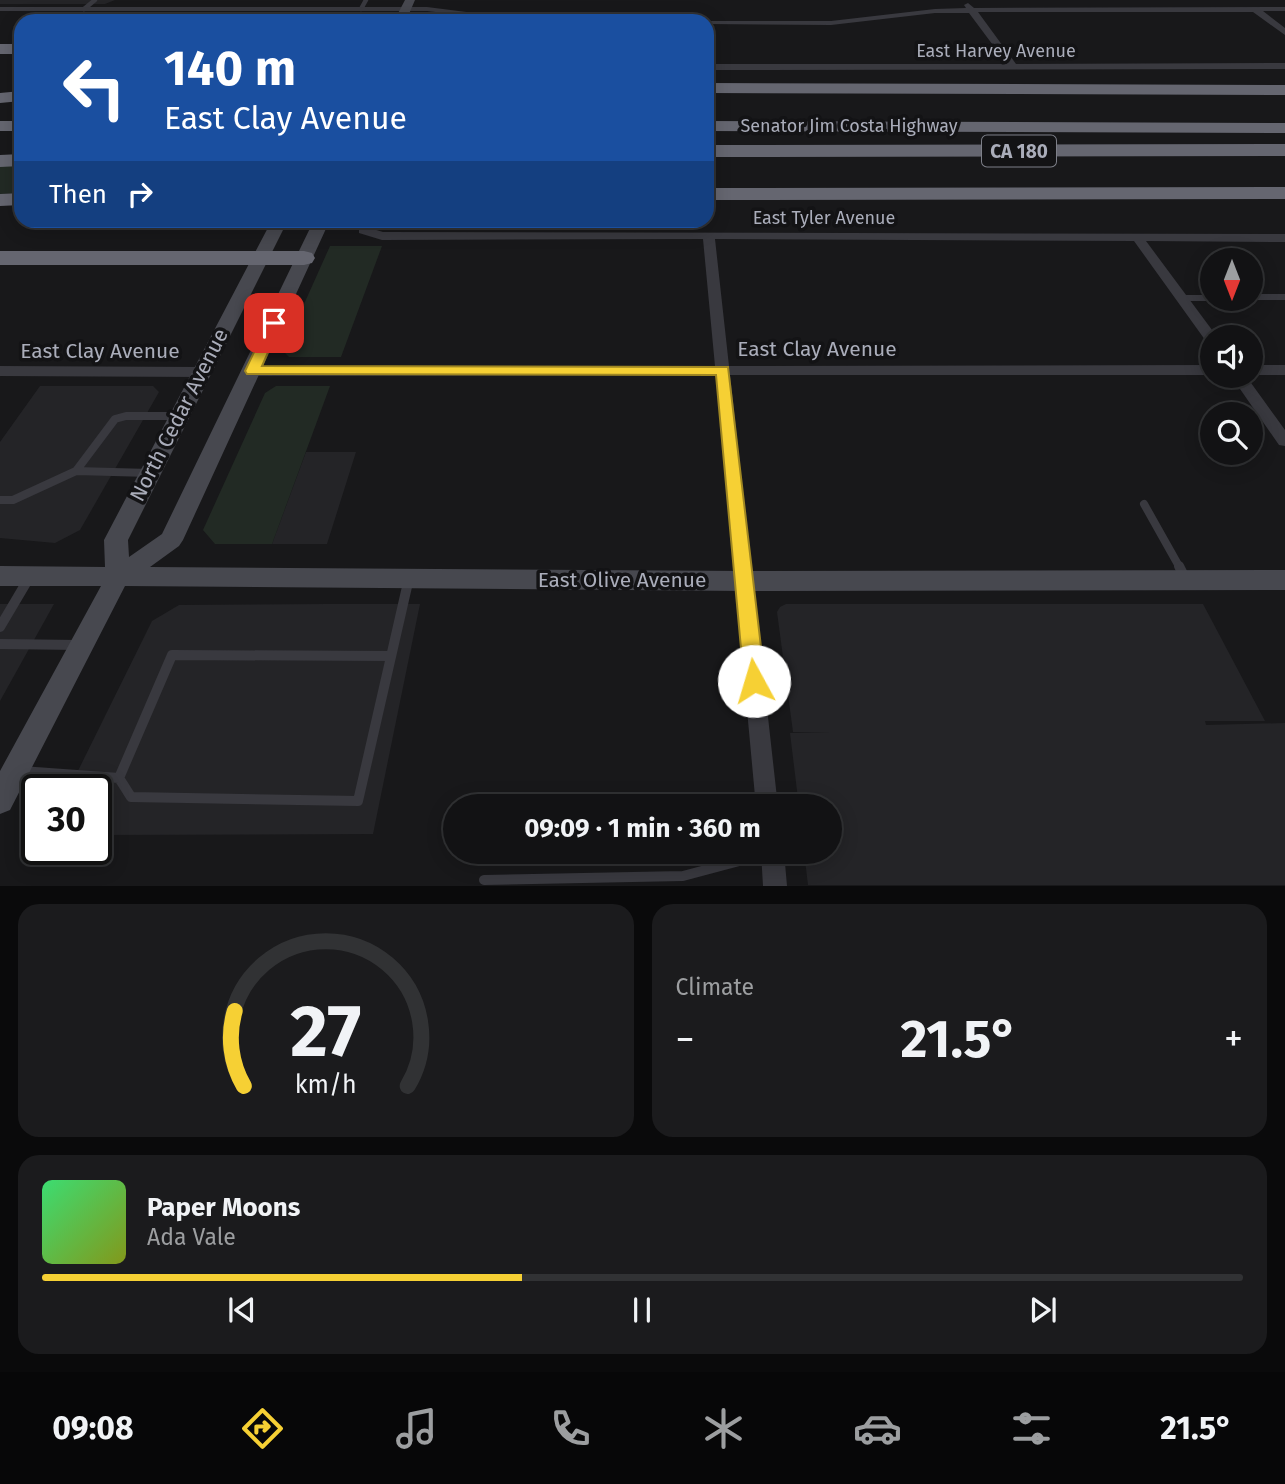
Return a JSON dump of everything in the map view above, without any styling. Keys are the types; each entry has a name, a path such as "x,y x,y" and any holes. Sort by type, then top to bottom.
{"highway":[{"path":"901,88 1285,77"},
{"path":"714,88 1285,90"},
{"path":"987,126 1285,121"},
{"name":"Senator Jim Costa Highway","path":"714,126 1285,128"},
{"name":"Senator Jim Costa Highway","path":"714,151 1285,150"},
{"path":"753,151 1285,164"},
{"path":"714,194 1285,193"},
{"path":"761,194 1285,207"},
{"path":"0,258 300,267"},
{"path":"0,276 255,267"}],"main road":[{"name":"North Cedar Avenue","path":"118,577 116,540 276,228"},
{"path":"0,800 118,577 171,540 318,228"},
{"name":"East Olive Avenue","path":"0,576 1285,580"}],"street":[{"path":"119,9 130,0"},
{"path":"965,0 1013,66"},
{"path":"1242,0 1285,32"},
{"path":"0,9 361,9 408,5 479,14"},
{"path":"714,22 831,23 935,11 972,10 1285,9"},
{"name":"East Harvey Avenue","path":"714,66 1285,66"},
{"name":"East Tyler Avenue","path":"363,230 382,236 709,234 1285,238"},
{"path":"709,234 766,794"},
{"path":"1137,237 1201,325"},
{"name":"East Clay Avenue","path":"252,371 1200,370"},
{"path":"1263,370 1285,370"},
{"name":"East Clay Avenue","path":"0,371 201,372"},
{"path":"1247,388 1285,441"},
{"path":"773,864 775,886"}],"lane":[{"path":"84,9 94,0"},
{"path":"361,9 366,0"},
{"path":"1264,297 1285,297"},
{"path":"1181,298 1200,298"},
{"path":"76,471 114,419 126,416 178,416"},
{"path":"0,500 13,499 76,471 150,472"},
{"path":"1144,504 1187,580"},
{"path":"0,627 31,576"},
{"path":"119,778 131,797 358,801 409,578"},
{"path":"0,644 82,645"},
{"path":"119,778 172,655 391,656"},
{"path":"17,770 119,778"},
{"path":"484,880 682,876 727,864"}],"shaded area":[{"path":"0,0 115,0 105,4 0,4"},
{"path":"14,165 14,193 0,194 0,166"},
{"path":"330,246 382,246 341,357 289,357 283,351"},
{"path":"40,386 153,386 159,392 80,530 55,543 0,538 0,442"},
{"path":"276,386 330,386 272,544 215,544 203,530 265,393"},
{"path":"306,452 356,452 327,544 272,544"},
{"path":"0,604 54,604 0,701"},
{"path":"420,604 373,834 112,835 112,774 76,774 152,621 179,605"},
{"path":"786,604 1203,604 1265,721 1205,721 1206,725 1285,723 1285,885 808,885 805,864 842,864 842,794 797,794 790,733 830,732 793,732 777,612"}],"route":[{"path":"274,323 252,371 723,370 754,681"}]}
